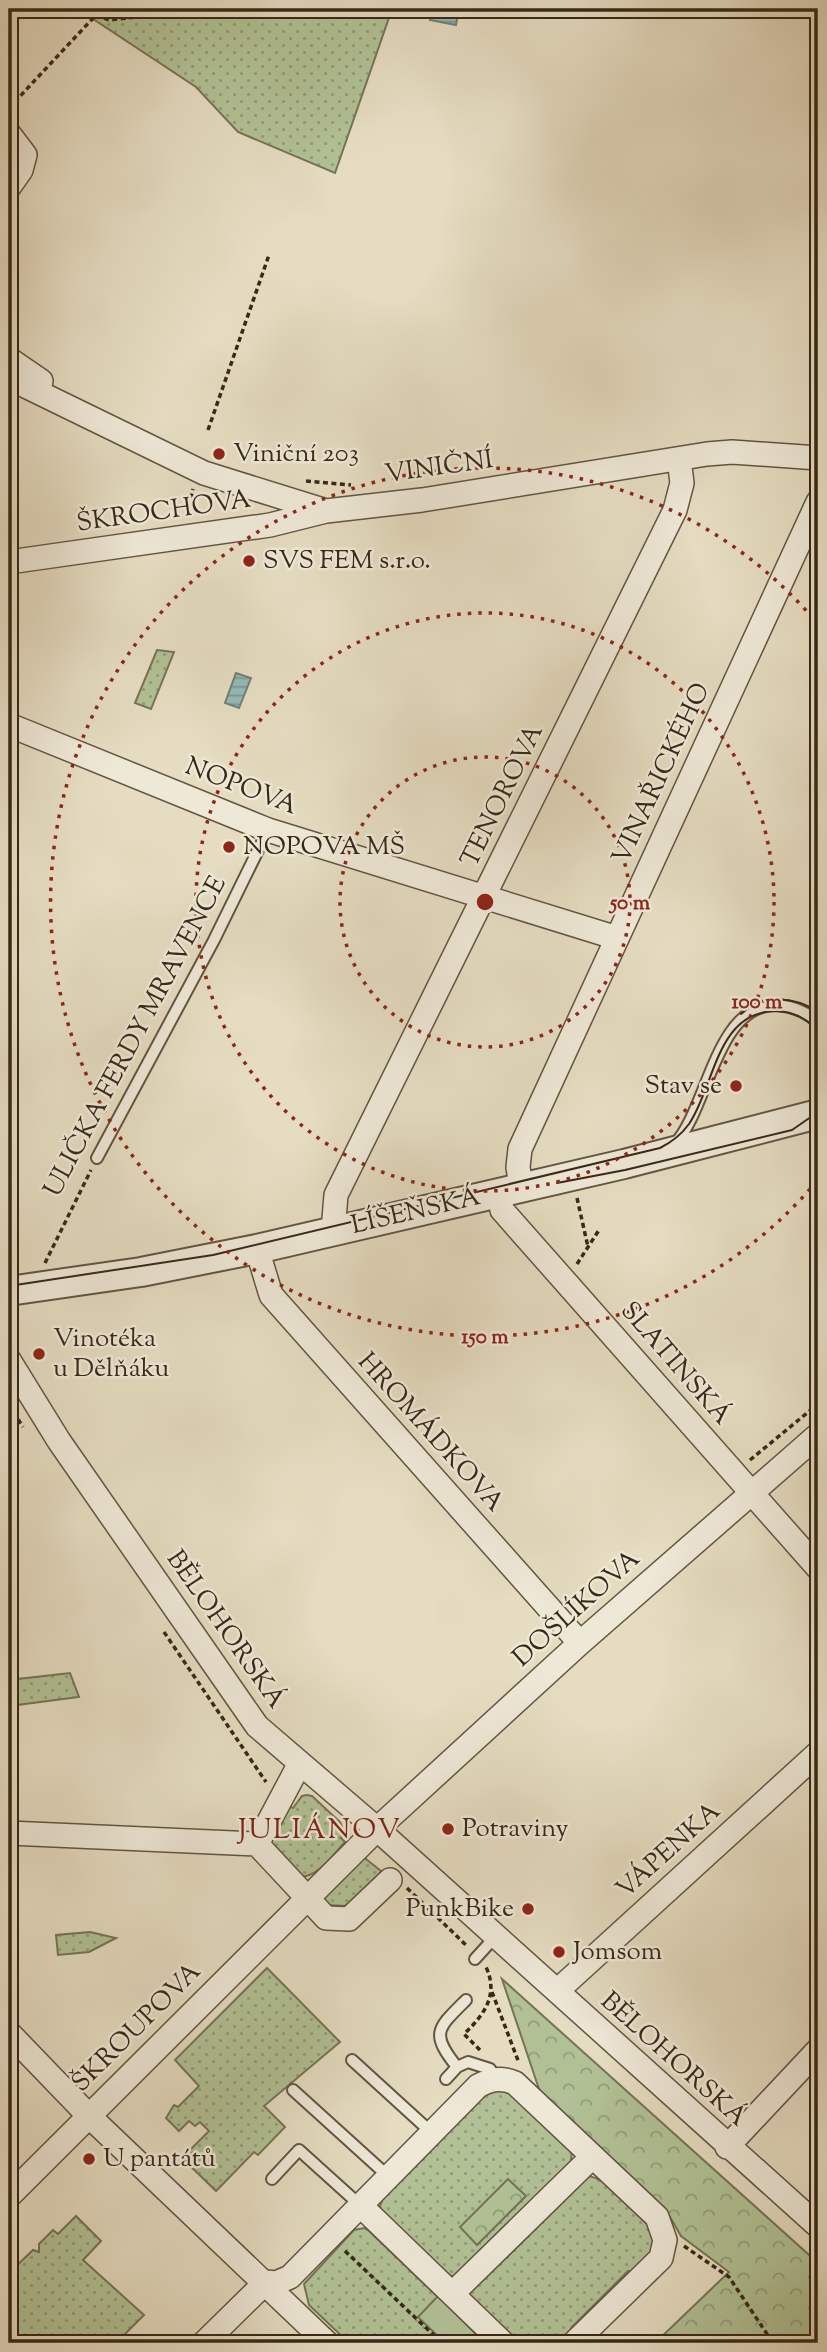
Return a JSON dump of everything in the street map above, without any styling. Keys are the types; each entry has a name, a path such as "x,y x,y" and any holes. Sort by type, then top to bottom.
{"street":[{"path":"9,134 23,149 25,161 9,187"},
{"path":"9,359 41,381 41,394"},
{"name":"VINIČNÍ","path":"9,378 204,473 326,511 422,500 732,452 818,458"},
{"name":"TENOROVA","path":"333,1231 336,1195 675,510 682,483 679,459"},
{"name":"VINAŘICKÉHO","path":"510,1190 518,1167 520,1149 818,502"},
{"name":"ŠKROCHOVA","path":"9,562 270,525 326,511"},
{"name":"NOPOVA","path":"9,725 268,830 486,895 617,938"},
{"name":"LÍŠEŇSKÁ","path":"9,1291 141,1272 257,1249 818,1114"},
{"name":"SLATINSKÁ","path":"510,1190 502,1210 818,1568"},
{"name":"HROMÁDKOVA","path":"257,1249 271,1295 580,1643"},
{"name":"BĚLOHORSKÁ","path":"9,1360 59,1441 257,1726 299,1765 377,1829 727,2147 818,2226"},
{"name":"DOŠLÍKOVA","path":"377,1829 580,1643 744,1484 818,1435"},
{"name":"VÁPENKA","path":"557,1991 818,1753"},
{"path":"257,1844 299,1765"},
{"name":"ŠKROUPOVA","path":"9,2196 377,1829"},
{"path":"9,1833 257,1844 305,1899 326,1918 349,1919 396,1883"},
{"path":"9,2033 89,2116 327,2343"},
{"path":"727,2147 818,2050"},
{"path":"265,2282 276,2283 290,2277 493,2069 515,2083 591,2158 657,2217 666,2240 661,2258 574,2343"},
{"path":"453,2293 591,2158"},
{"path":"361,2206 503,2343"},
{"path":"204,2343 265,2282"}],"lane":[{"name":"ULIČKA FERDY MRAVENCE","path":"97,1158 214,940 268,830"},
{"path":"664,1153 683,1134 730,1032 744,1017 763,1007 779,1005 796,1009 818,1022"},
{"path":"476,1957 495,1937"},
{"path":"457,2067 440,2045 438,2034 444,2022 466,2000"},
{"path":"352,2060 432,2133"},
{"path":"446,2079 457,2067 468,2062 493,2069"},
{"path":"293,2090 389,2177"},
{"path":"272,2179 299,2150 361,2206"}],"path":[{"path":"9,108 96,15 109,20 146,16 146,9"},
{"path":"208,430 269,255"},
{"path":"300,480 356,486"},
{"path":"185,522 193,486"},
{"name":"ULIČKA FERDY MRAVENCE","path":"43,1266 97,1158"},
{"path":"576,1192 588,1247"},
{"path":"573,1269 599,1230"},
{"path":"744,1484 748,1461 757,1457 818,1404"},
{"path":"396,1883 476,1957 489,1973 491,1991 520,2065"},
{"path":"491,1991 486,2011 464,2034 493,2069"},
{"path":"666,2240 705,2258 729,2277 773,2343"},
{"path":"337,2244 442,2343"}],"green space":[{"path":"78,9 392,9 335,173 238,132 196,87"},
{"path":"157,650 174,652 151,709 135,703"},
{"path":"70,1673 79,1697 9,1706 9,1680"},
{"path":"302,1796 312,1796 340,1822 344,1831 341,1838 345,1842 318,1870 304,1877 297,1877 274,1850 272,1837 287,1805 293,1808"},
{"path":"361,1855 381,1871 378,1878 346,1906 325,1905 317,1899"},
{"path":"90,1932 116,1938 89,1952 58,1955 56,1935"},
{"path":"267,1968 340,2042 264,2106 285,2127 258,2155 254,2152 216,2191 182,2158 209,2131 200,2122 195,2126 189,2121 179,2131 166,2118 174,2105 178,2107 199,2086 175,2060"},
{"path":"502,1979 818,2263 818,2343 655,2343 729,2272 681,2236 669,2215 540,2092"},
{"path":"500,2090 511,2091 572,2151 570,2169 459,2276 449,2276 383,2214 380,2206 385,2193 482,2095"},
{"path":"585,2176 594,2177 616,2190 637,2211 651,2232 653,2241 647,2261 639,2271 628,2271 571,2328 570,2338 565,2343 509,2343 470,2301 470,2291"},
{"path":"508,2179 526,2196 477,2245 460,2227"},
{"path":"76,2216 101,2241 83,2260 144,2315 116,2343 110,2340 107,2343 9,2343 9,2303 12,2300 9,2296 9,2273 33,2250 39,2252 39,2244 53,2230 58,2234"},
{"path":"364,2228 486,2343 349,2343 309,2305 304,2284 354,2230"},
{"path":"438,2296 480,2338 474,2343 445,2343 418,2317"}],"water":[{"path":"432,9 459,9 456,25 430,20"},
{"path":"236,673 251,678 239,708 225,703"}],"tram line":[{"path":"741,1014 769,1000 789,1000 818,1012"},
{"path":"9,1286 213,1255 660,1148 676,1138 689,1124 720,1054 740,1024 755,1015 781,1011 799,1016 818,1031"},
{"path":"557,1183 625,1170 792,1130 818,1112"}],"place":[{"name":"Viniční 203","path":"219,454"},
{"name":"SVS FEM s.r.o.","path":"249,561"},
{"name":"NOPOVA MŠ","path":"229,847"},
{"name":"Stav se","path":"736,1086"},
{"name":"Vinotéka u Dělňáku","path":"39,1354"},
{"name":"Potraviny","path":"448,1829"},
{"name":"PunkBike","path":"528,1909"},
{"name":"Jomsom","path":"559,1952"},
{"name":"U pantátů","path":"89,2159"}],"district":[{"name":"JULIÁNOV","path":"320,1831"}]}
